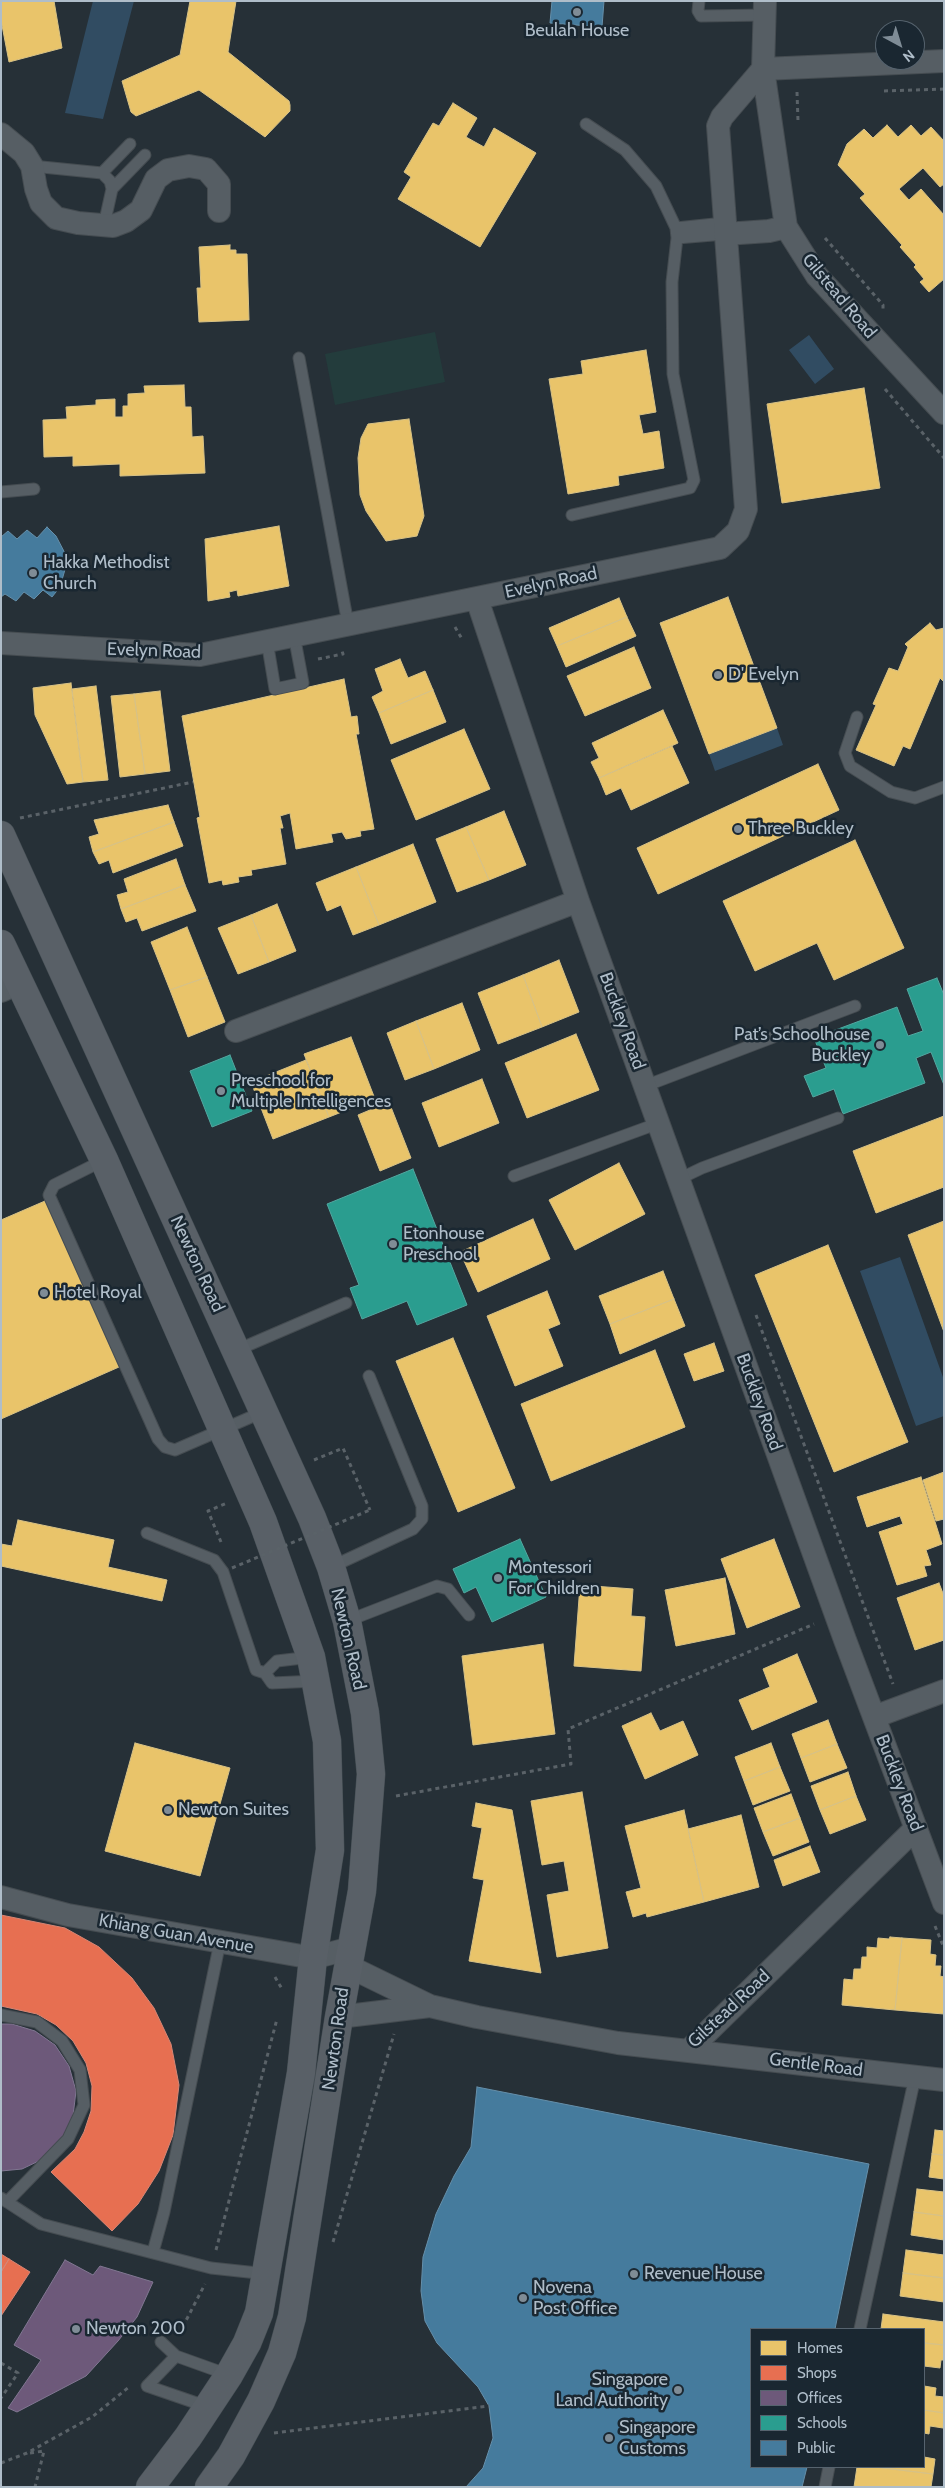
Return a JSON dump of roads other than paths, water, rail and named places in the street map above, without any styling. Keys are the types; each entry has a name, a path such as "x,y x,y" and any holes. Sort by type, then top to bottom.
{"main road":[{"name":"Newton Road","path":"1,835 237,1350 331,1567 347,1621 365,1713 371,1774 362,1891 338,2017 292,2317 282,2353 261,2401 231,2456 209,2487"},
{"name":"Newton Road","path":"1,944 10,987 104,1160 263,1522 314,1669 327,1741 330,1850 313,1958 301,2073 259,2313 247,2343 229,2375 150,2487"}],"street":[{"name":"Gilstead Road","path":"765,8 763,69 786,227 817,276 944,413"},
{"path":"786,227 769,231 724,228 718,126 722,118 763,69 944,61"},
{"path":"1,134 24,153 32,166 36,189 41,203 56,218 104,226 113,226 126,221 140,210 156,179 168,170 189,166 206,169 219,184 219,211"},
{"name":"Evelyn Road","path":"1,643 200,655 720,548 738,532 746,509 724,228"},
{"name":"Buckley Road","path":"476,598 578,901 874,1717 944,1903"},
{"path":"236,1030 578,901"},
{"path":"874,1717 944,1691"},
{"name":"Gilstead Road","path":"338,2017 430,2006 618,2043 688,2051 916,1828"},
{"name":"Khiang Guan Avenue","path":"1,1897 68,1915 220,1942 313,1958 349,1957"},
{"name":"Gilstead Road","path":"349,1957 430,2006"},
{"name":"Gentle Road","path":"688,2051 944,2080"}],"lane":[{"path":"699,1 698,11 701,16 765,8"},
{"path":"572,515 690,488 694,480 673,374 672,282 676,233 656,186 624,150 586,124"},
{"path":"102,173 130,144"},
{"path":"112,189 145,156"},
{"path":"32,166 102,173 110,182 112,189 104,226"},
{"path":"676,233 724,228"},
{"path":"299,358 348,624"},
{"path":"1,492 34,489"},
{"path":"267,641 275,689 303,683 294,635"},
{"path":"857,717 845,753 850,766 891,792 915,798 944,787"},
{"path":"645,1086 855,1006"},
{"path":"679,1179 702,1168 838,1118"},
{"path":"514,1176 659,1123"},
{"path":"104,1160 54,1186 49,1195 158,1440 165,1447 175,1450 264,1411"},
{"path":"237,1350 346,1303"},
{"path":"331,1567 413,1530 422,1518 422,1506 369,1376"},
{"path":"147,1533 214,1560 223,1572 254,1666 259,1672 265,1673 272,1683 314,1669"},
{"path":"347,1621 438,1586 448,1589 469,1615"},
{"path":"265,1673 277,1661 314,1669"},
{"path":"153,2252 164,2212 220,1942"},
{"path":"1,2015 37,2022 62,2041 80,2070 84,2105 68,2139 4,2200 41,2224 211,2268 267,2274"},
{"path":"860,2328 915,2077"},
{"path":"161,2342 174,2353 229,2375"},
{"path":"174,2353 147,2386 208,2407"},
{"path":"825,2487 829,2468"}],"water":[{"path":"93,1 134,1 103,119 65,113"},
{"path":"809,335 834,369 815,384 789,350"},
{"path":"777,728 783,745 715,771 709,754"},
{"path":"900,1257 944,1380 944,1416 916,1426 860,1271"}],"place":[{"name":"Beulah House","path":"577,12"},
{"name":"Hakka Methodist Church","path":"33,573"},
{"name":"D' Evelyn","path":"718,675"},
{"name":"Three Buckley","path":"738,829"},
{"name":"Pat’s Schoolhouse Buckley","path":"880,1045"},
{"name":"Preschool for Multiple Intelligences","path":"221,1091"},
{"name":"Etonhouse Preschool","path":"393,1244"},
{"name":"Hotel Royal","path":"44,1293"},
{"name":"Montessori For Children","path":"498,1578"},
{"name":"Newton Suites","path":"168,1810"},
{"name":"Revenue House","path":"634,2274"},
{"name":"Novena Post Office","path":"523,2298"},
{"name":"Newton 200","path":"76,2329"},
{"name":"Singapore Land Authority","path":"678,2390"},
{"name":"Singapore Customs","path":"609,2438"}]}
